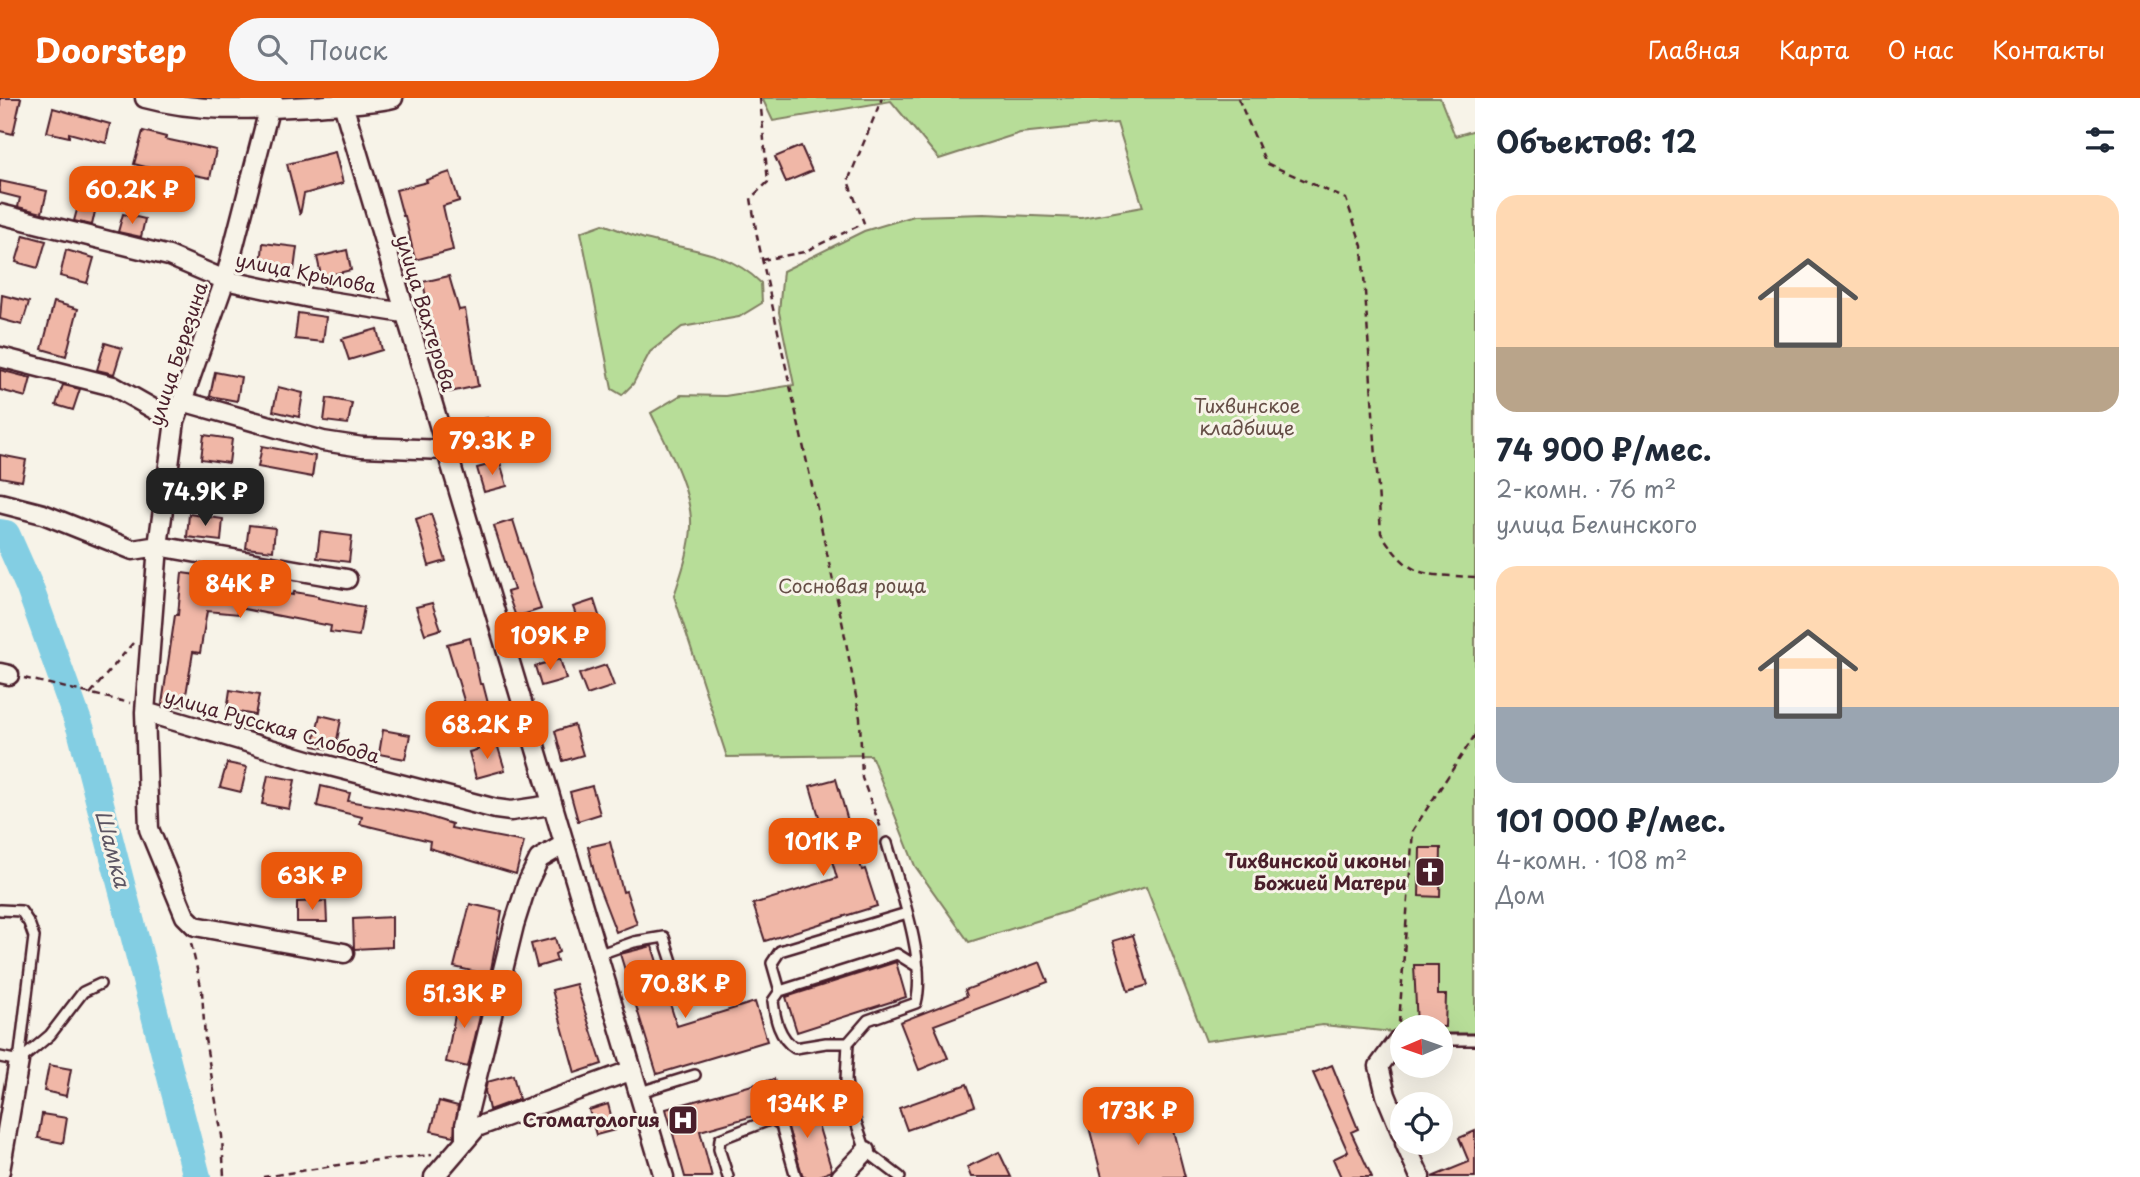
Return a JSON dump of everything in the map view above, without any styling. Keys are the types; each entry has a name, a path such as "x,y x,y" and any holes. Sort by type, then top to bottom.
{"street":[{"path":"145,98 178,107 214,110 271,103 393,98"},
{"name":"улица Вахтерова","path":"348,101 404,313 664,1177"},
{"name":"улица Березина","path":"145,712 158,546 175,421 225,280 271,103"},
{"name":"улица Крылова","path":"0,214 169,256 225,280 310,298 404,313"},
{"path":"0,357 113,386 175,421"},
{"path":"182,401 323,441 362,447 446,450"},
{"path":"0,503 43,514 133,550 158,546 348,579"},
{"name":"улица Русская Слобода","path":"184,916 149,829 145,712 311,761 496,809 511,811 551,805"},
{"path":"465,1140 465,1125 514,925 527,884 539,859 563,845"},
{"path":"184,916 195,926 344,953"},
{"path":"1390,1052 1379,1066 1390,1105"},
{"path":"0,1171 19,1061"},
{"path":"434,1177 477,1127 630,1071"},
{"path":"841,1177 866,1151"},
{"path":"1410,1155 1419,1177"}],"lane":[{"path":"887,843 907,913 918,967 919,991 916,1003 868,1020 848,1043 846,1080 849,1102 866,1151 901,1177"},
{"path":"0,910 21,911 34,937 19,1061"},
{"path":"780,991 772,963 780,951 907,913"},
{"path":"596,956 634,942 664,937 685,1002"},
{"path":"848,1043 795,1048 785,1041 774,1013 773,1000 780,991 897,954 918,967"},
{"path":"19,1061 50,1035 83,992 100,984"},
{"path":"1453,1040 1475,1040"},
{"path":"0,1057 19,1061"},
{"path":"637,1093 695,1075"},
{"path":"728,1177 719,1149 720,1139 772,1119 781,1125 796,1177"}],"path":[{"path":"760,98 768,182 751,198 762,260 843,626 860,718 862,778 887,843"},
{"path":"762,260 804,252 864,223 848,181 882,98"},
{"path":"1238,98 1266,163 1346,199 1362,247 1381,533 1398,559 1422,573 1475,577"},
{"path":"90,694 134,641"},
{"path":"31,679 135,705 145,712"},
{"path":"1402,1015 1413,831 1475,735"},
{"path":"184,916 202,991 205,1039 222,1136 224,1177"},
{"path":"263,1177 425,1153 449,1158"}],"green space":[{"name":"Тихвинское кладбище","path":"762,98 1440,98 1455,136 1475,130 1475,1033 1453,1033 1453,1015 1390,1015 1390,1032 1323,1025 1206,1041 1146,887 969,942 915,866 871,755 727,757 674,596 690,536 688,499 677,468 651,413 681,395 725,396 794,385 779,312 783,271 864,231 914,216 984,214 1081,218 1143,207 1117,123 1020,133 939,159 891,101 773,121"},
{"path":"603,224 645,239 721,257 748,272 761,283 762,303 739,317 682,327 650,352 633,384 622,395 612,389 581,232"}],"building":[{"path":"0,98 21,98 13,134 0,131"},
{"path":"53,108 110,124 106,143 69,133 69,137 47,132"},
{"path":"143,131 166,137 165,139 216,150 210,178 134,164"},
{"path":"801,146 812,171 786,182 775,157"},
{"path":"335,152 343,183 304,194 300,215 287,164"},
{"path":"450,172 459,201 443,206 453,250 415,260 396,190 427,182 426,180"},
{"path":"0,181 47,191 42,213 18,207 20,198 0,193"},
{"path":"81,195 98,198 92,225 74,221"},
{"path":"123,214 145,219 141,237 118,232"},
{"path":"24,235 46,241 38,268 16,262"},
{"path":"263,243 297,247 294,270 261,266"},
{"path":"66,250 94,258 87,283 60,276"},
{"path":"347,250 351,270 330,275 329,289 324,289 317,257"},
{"path":"449,276 459,310 465,309 478,386 450,392 440,340 435,341 423,282"},
{"path":"2,295 29,302 22,325 0,319"},
{"path":"54,302 78,309 66,356 42,349"},
{"path":"298,313 326,317 323,342 295,339"},
{"path":"377,329 382,350 349,360 342,339"},
{"path":"105,343 122,348 114,374 97,370"},
{"path":"0,370 31,378 26,397 0,390"},
{"path":"215,372 241,377 237,401 210,396"},
{"path":"63,385 80,389 73,410 56,405"},
{"path":"278,387 303,393 299,417 273,411"},
{"path":"327,398 352,403 348,424 324,421"},
{"path":"487,418 493,440 466,447 460,424"},
{"path":"204,435 232,439 229,463 201,459"},
{"path":"262,446 315,456 312,477 258,467"},
{"path":"0,455 26,460 22,481 0,477"},
{"path":"500,462 507,486 484,492 477,468"},
{"path":"189,514 223,519 221,541 187,537"},
{"path":"431,514 446,561 429,566 416,519"},
{"path":"513,520 541,609 516,617 507,592 514,590 494,526"},
{"path":"249,525 275,528 273,551 246,548"},
{"path":"320,532 352,536 349,562 317,558"},
{"path":"182,573 242,581 242,584 293,595 294,592 318,596 364,607 359,636 330,632 331,626 239,608 239,614 207,611 200,653 193,652 184,707 162,704 175,615 178,615"},
{"path":"594,600 604,631 584,638 573,607"},
{"path":"432,603 441,629 425,634 416,607"},
{"path":"470,638 480,684 483,684 490,711 469,717 447,644"},
{"path":"560,659 566,679 541,686 535,666"},
{"path":"606,665 614,686 587,695 579,674"},
{"path":"230,690 259,695 255,715 227,710"},
{"path":"320,715 341,720 335,750 313,746"},
{"path":"574,725 583,755 563,761 555,731"},
{"path":"383,730 410,735 405,759 379,754"},
{"path":"497,744 505,770 476,778 469,752"},
{"path":"227,763 247,767 241,792 220,787"},
{"path":"268,775 295,780 289,809 262,804"},
{"path":"836,779 862,870 865,869 877,906 765,941 753,904 837,878 810,786"},
{"path":"321,786 350,793 348,801 417,813 452,824 451,828 524,842 516,874 429,848 430,841 360,824 362,817 317,806"},
{"path":"592,786 600,814 578,821 570,792"},
{"path":"610,842 623,892 626,891 637,924 616,932 596,880 588,847"},
{"name":"Тихвинской иконы Божией Матери","path":"1420,848 1441,848 1440,897 1419,896"},
{"path":"326,901 327,922 297,922 297,902"},
{"path":"470,904 502,911 490,975 454,967"},
{"path":"392,917 392,947 354,949 353,919"},
{"path":"1133,935 1148,985 1128,991 1113,941"},
{"path":"555,938 559,952 555,954 557,961 537,967 531,944"},
{"path":"652,946 677,1026 755,1002 767,1041 657,1074 620,954"},
{"path":"896,962 906,997 797,1032 786,997"},
{"path":"1040,962 1048,982 934,1025 948,1058 919,1070 900,1022 967,996 965,990"},
{"path":"1414,965 1438,965 1438,995 1446,995 1445,1015 1416,1015"},
{"path":"576,984 602,1064 575,1073 552,990"},
{"path":"459,994 484,999 468,1067 446,1062"},
{"path":"49,1065 71,1069 66,1096 44,1091"},
{"path":"1332,1065 1358,1129 1351,1132 1372,1177 1341,1177 1333,1159 1348,1152 1313,1073"},
{"path":"513,1075 519,1099 489,1110 485,1091 487,1082"},
{"path":"774,1079 782,1108 700,1131 712,1177 685,1177 666,1109"},
{"path":"967,1084 975,1106 907,1130 899,1108"},
{"path":"439,1101 458,1106 454,1136 431,1131"},
{"path":"811,1101 832,1171 817,1177 803,1177 782,1109"},
{"path":"608,1104 615,1130 596,1135 589,1110"},
{"path":"1167,1107 1185,1177 1102,1177 1089,1127"},
{"path":"42,1114 67,1118 63,1143 38,1138"},
{"path":"1475,1131 1475,1177 1432,1177 1469,1162 1459,1138"},
{"path":"999,1152 1011,1177 971,1177 967,1167"}],"waterway":[{"name":"Шамка","path":"0,533 6,534 29,586 81,730 197,1177"}],"place":[{"name":"Тихвинской иконы Божией Матери","path":"1430,872"},
{"name":"Стоматология","path":"683,1120"}],"park label":[{"name":"Сосновая роща","path":"852,586"}]}
